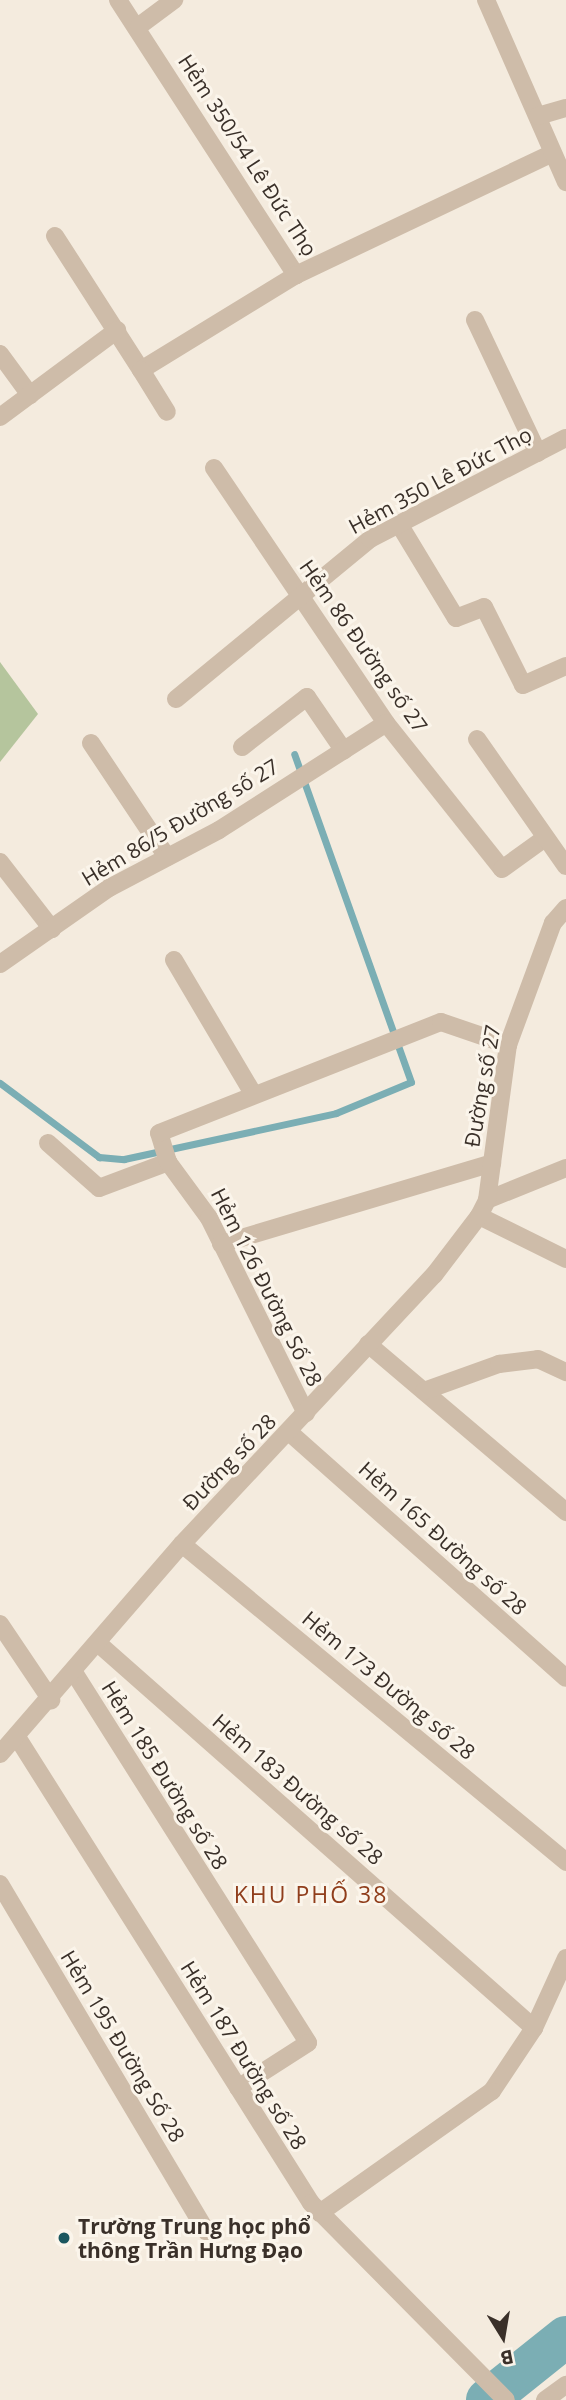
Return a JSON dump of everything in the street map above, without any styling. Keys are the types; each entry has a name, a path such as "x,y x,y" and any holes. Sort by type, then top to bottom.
{"street":[{"name":"Hẻm 350/54 Lê Đức Thọ","path":"118,0 139,26 296,275 553,153"},
{"path":"139,26 174,0"},
{"path":"486,0 566,182"},
{"path":"538,117 566,108"},
{"path":"55,236 167,412"},
{"path":"141,370 296,275"},
{"path":"475,320 538,453"},
{"path":"0,418 117,330"},
{"path":"0,354 30,395"},
{"name":"Hẻm 350 Lê Đức Thọ","path":"176,699 299,593 399,524 538,453 564,446"},
{"name":"Hẻm 86 Đường số 27","path":"214,468 386,723 502,869 545,838"},
{"path":"399,524 456,618 484,607 523,685 566,666"},
{"path":"242,747 307,697 344,751"},
{"name":"Hẻm 86/5 Đường số 27","path":"0,964 108,888 167,857 386,723"},
{"path":"477,738 566,866"},
{"path":"91,743 167,857"},
{"path":"0,862 52,929"},
{"name":"Đường số 27","path":"487,1200 508,1045 553,923 566,908"},
{"path":"174,960 252,1092 441,1022 508,1045"},
{"name":"Hẻm 126 Đường Số 28","path":"252,1092 159,1133 169,1163 221,1244 306,1413"},
{"path":"48,1143 99,1188 169,1163"},
{"path":"221,1244 492,1163"},
{"path":"487,1200 566,1168"},
{"name":"Đường số 28","path":"0,1754 75,1674 182,1544 368,1344 479,1216 487,1200"},
{"path":"479,1216 566,1259"},
{"path":"368,1344 566,1512"},
{"path":"424,1391 499,1364 538,1359 566,1372"},
{"name":"Hẻm 165 Đường số 28","path":"289,1432 566,1678"},
{"name":"Hẻm 173 Đường số 28","path":"182,1544 566,1862"},
{"path":"0,1624 51,1700"},
{"name":"Hẻm 183 Đường số 28","path":"100,1645 534,2028"},
{"name":"Hẻm 185 Đường số 28","path":"75,1674 307,2043 238,2088"},
{"name":"Hẻm 187 Đường số 28","path":"17,1737 320,2213 506,2400"},
{"name":"Hẻm 195 Đường Số 28","path":"0,1884 206,2231"},
{"path":"320,2213 492,2091 534,2028 566,1958"},
{"path":"545,2400 566,2385"}],"green space":[{"path":"0,662 38,714 0,762"}],"waterway":[{"path":"0,1083 99,1157 124,1159 336,1113 411,1082 294,754"},
{"path":"487,2400 566,2337"}],"place":[{"name":"Trường Trung học phổ thông Trần Hưng Đạo","path":"64,2238"}],"district":[{"name":"KHU PHỐ 38","path":"311,1894"}]}
